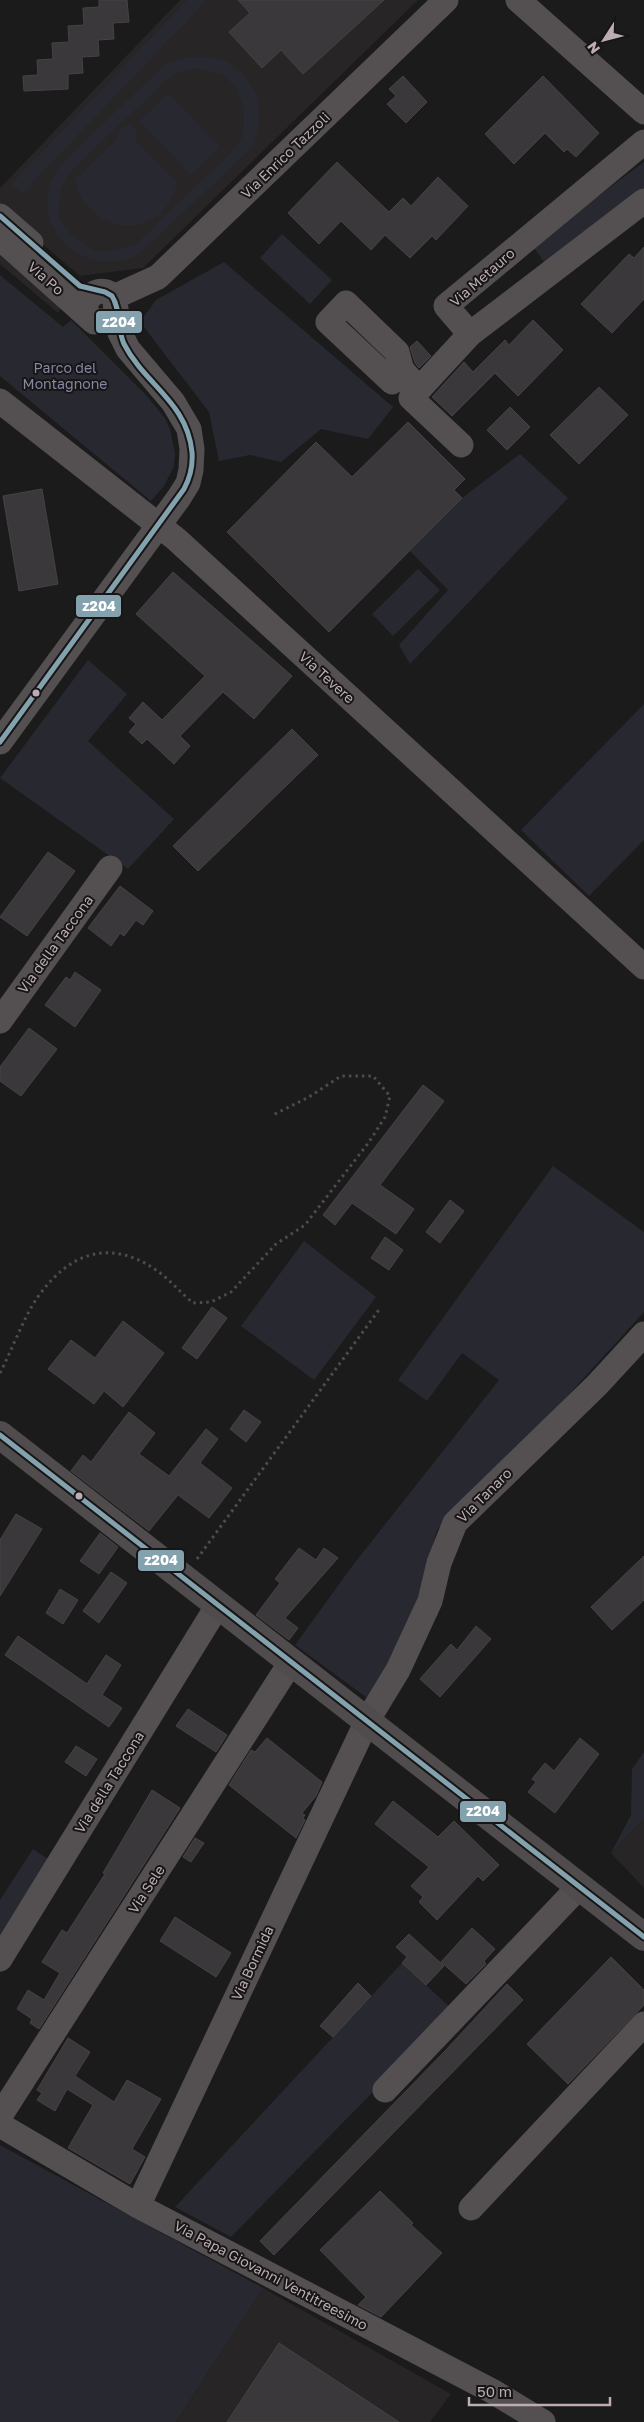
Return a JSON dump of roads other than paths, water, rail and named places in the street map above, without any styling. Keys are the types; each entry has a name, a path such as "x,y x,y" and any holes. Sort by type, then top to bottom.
{"main road":[{"path":"0,1435 644,1937"}],"street":[{"name":"Via Enrico Tazzoli","path":"90,318 104,323 112,319 109,301 158,277 446,0"},
{"path":"518,0 644,112"},
{"name":"Via Metauro","path":"470,334 446,306 644,142"},
{"path":"461,445 411,398 470,334 644,201"},
{"name":"Via Po","path":"0,216 80,286 109,301"},
{"name":"Via Po","path":"0,238 90,318 120,349 139,364"},
{"path":"0,742 188,483 192,449 188,429 169,397 139,364 124,342 109,301"},
{"path":"402,370 419,389"},
{"name":"Via Tevere","path":"0,401 159,525 644,967"},
{"name":"Via della Taccona","path":"0,1021 110,868"},
{"name":"Via Tanaro","path":"367,1721 398,1670 430,1601 438,1562 455,1524 597,1385 644,1334"},
{"name":"Via della Taccona","path":"0,1959 218,1605"},
{"name":"Via Sele","path":"0,2116 291,1662"},
{"name":"Via Bormida","path":"138,2206 367,1721"},
{"path":"385,2090 579,1886"},
{"path":"471,2208 644,2024"},
{"name":"Via Papa Giovanni Ventitreesimo","path":"0,2125 138,2206 492,2391 543,2422"}],"park label":[{"name":"Parco del Montagnone","path":"65,376"}]}
